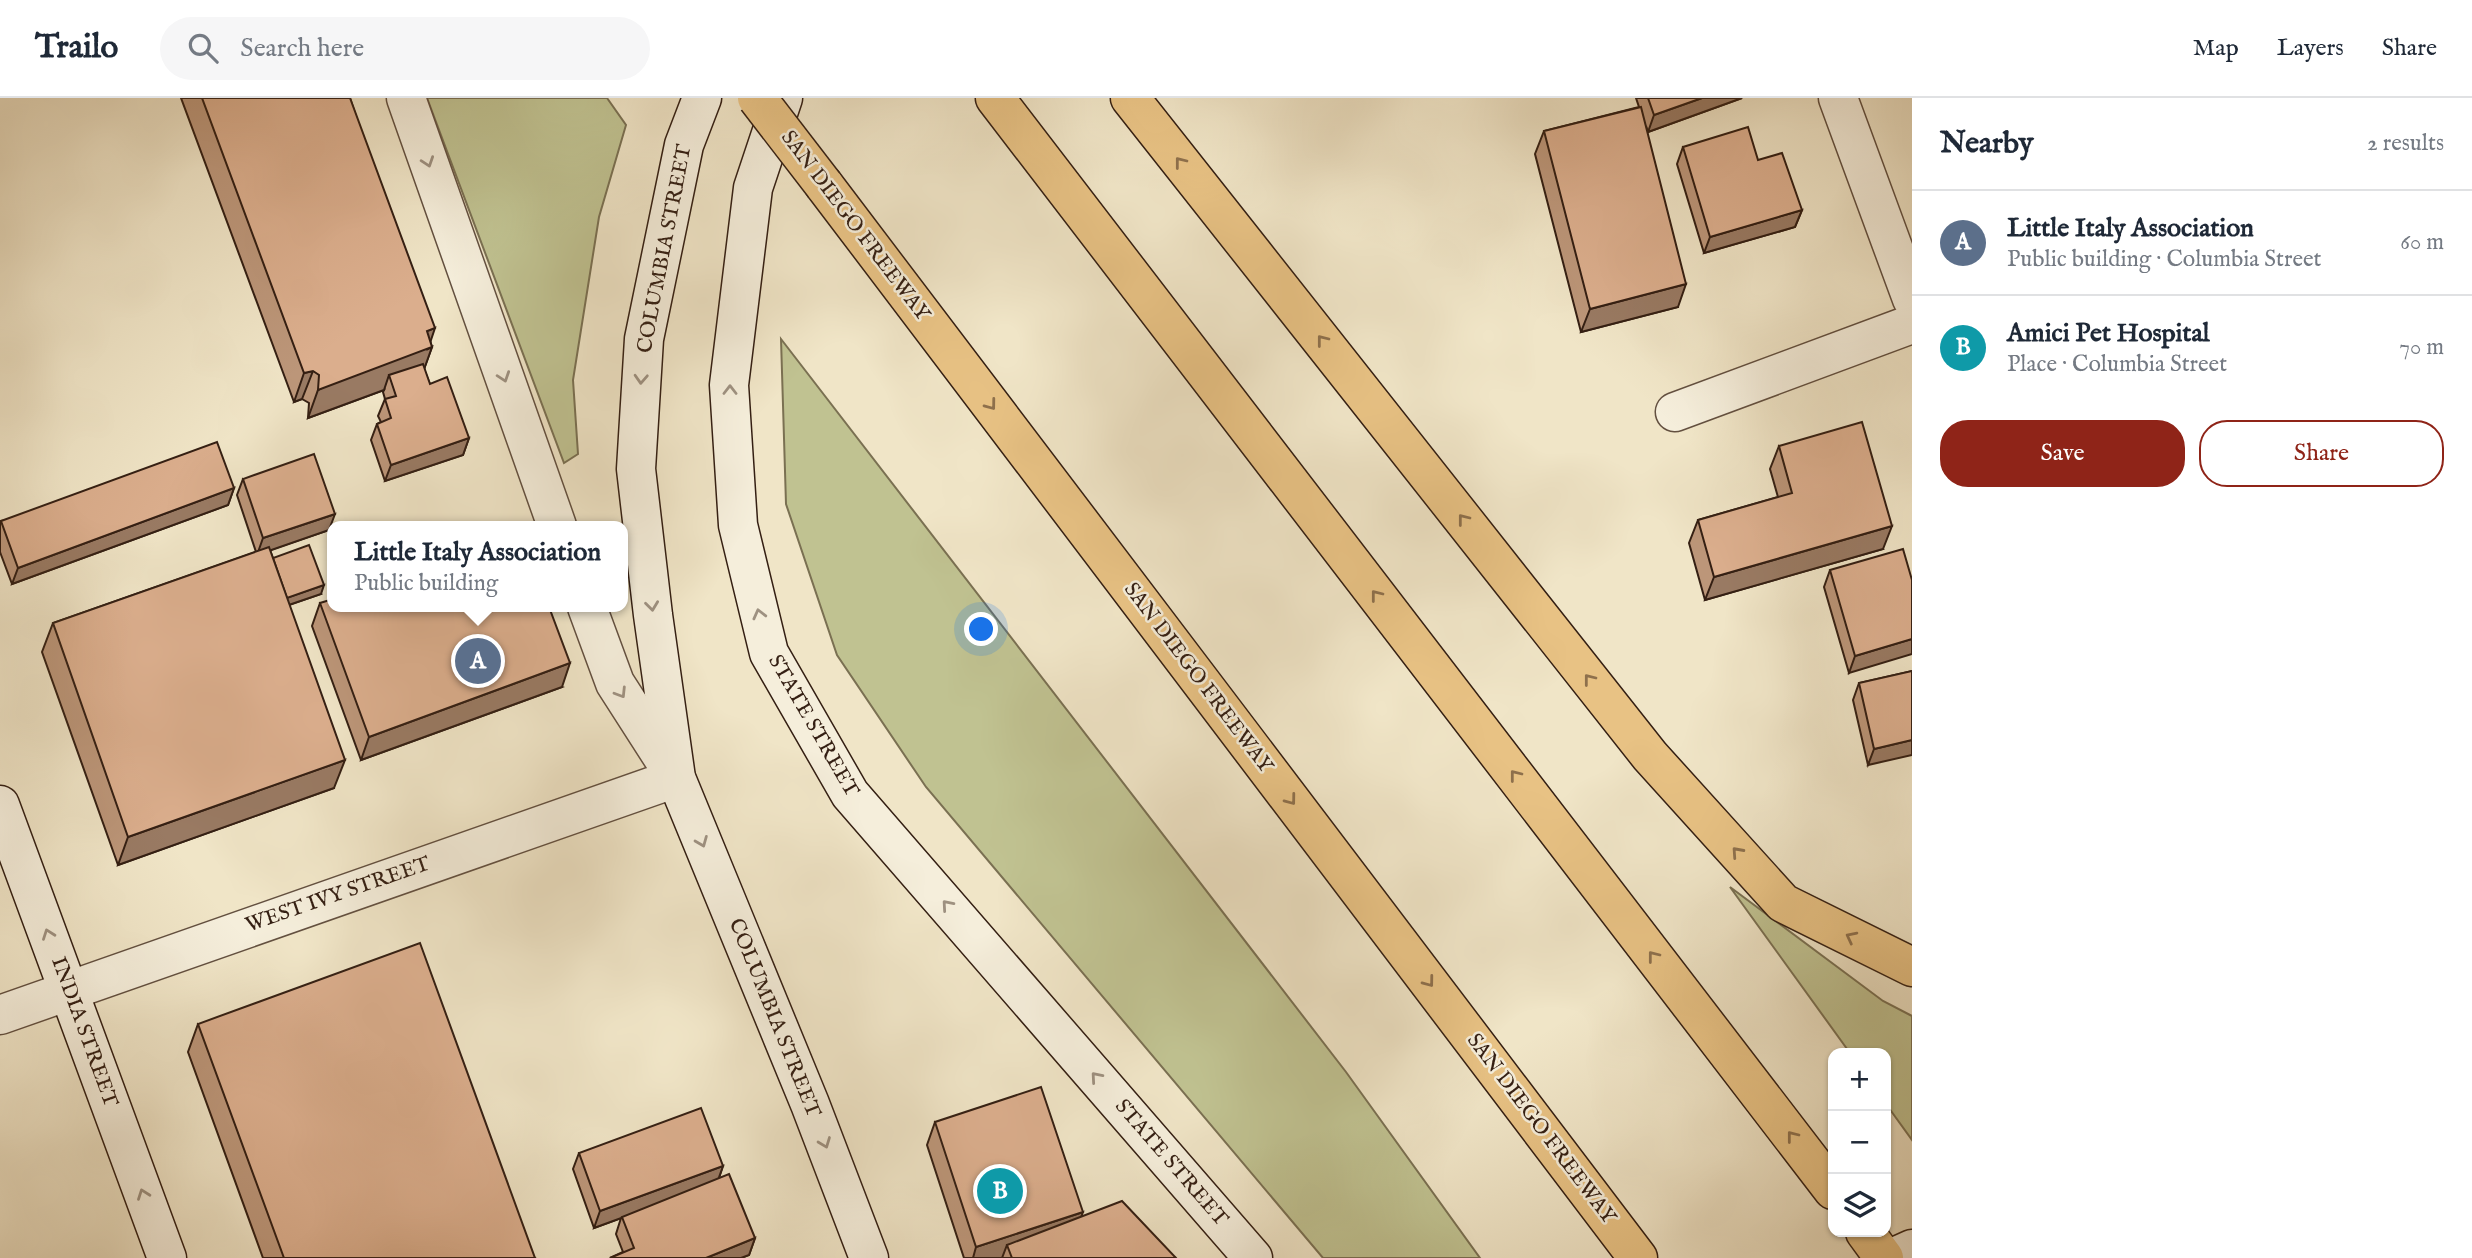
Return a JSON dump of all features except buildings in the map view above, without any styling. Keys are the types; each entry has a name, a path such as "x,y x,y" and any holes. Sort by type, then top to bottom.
{"highway":[{"name":"SAN DIEGO FREEWAY","path":"757,98 1635,1256"},
{"path":"995,98 1828,1183"},
{"path":"1130,98 1650,756 1783,902 1912,967"},
{"path":"1869,1237 1884,1258"}],"main road":[{"path":"406,98 555,521"},
{"name":"COLUMBIA STREET","path":"676,778 636,469 644,339 684,145 702,98"},
{"name":"STATE STREET","path":"783,98 753,188 729,385 737,525 769,653 850,794 1253,1258"},
{"path":"1838,98 1912,299"},
{"path":"1675,412 1912,324"},
{"name":"COLUMBIA STREET","path":"589,612 615,683 676,778 810,1104 869,1258"},
{"name":"WEST IVY STREET","path":"0,1015 676,778"},
{"name":"INDIA STREET","path":"0,805 167,1258"},
{"path":"1892,1258 1912,1249"}],"green space":[{"path":"427,98 607,98 626,125 599,217 573,380 578,454 564,463"},
{"path":"781,339 1346,1072 1480,1258 1323,1258 926,787 837,655 786,504"},
{"path":"1730,887 1883,1001 1912,1016 1912,1140 1891,1111 1891,1048 1846,1048"}],"place":[{"name":"Little Italy Association","path":"478,661"},
{"name":"Amici Pet Hospital","path":"1000,1191"}]}
